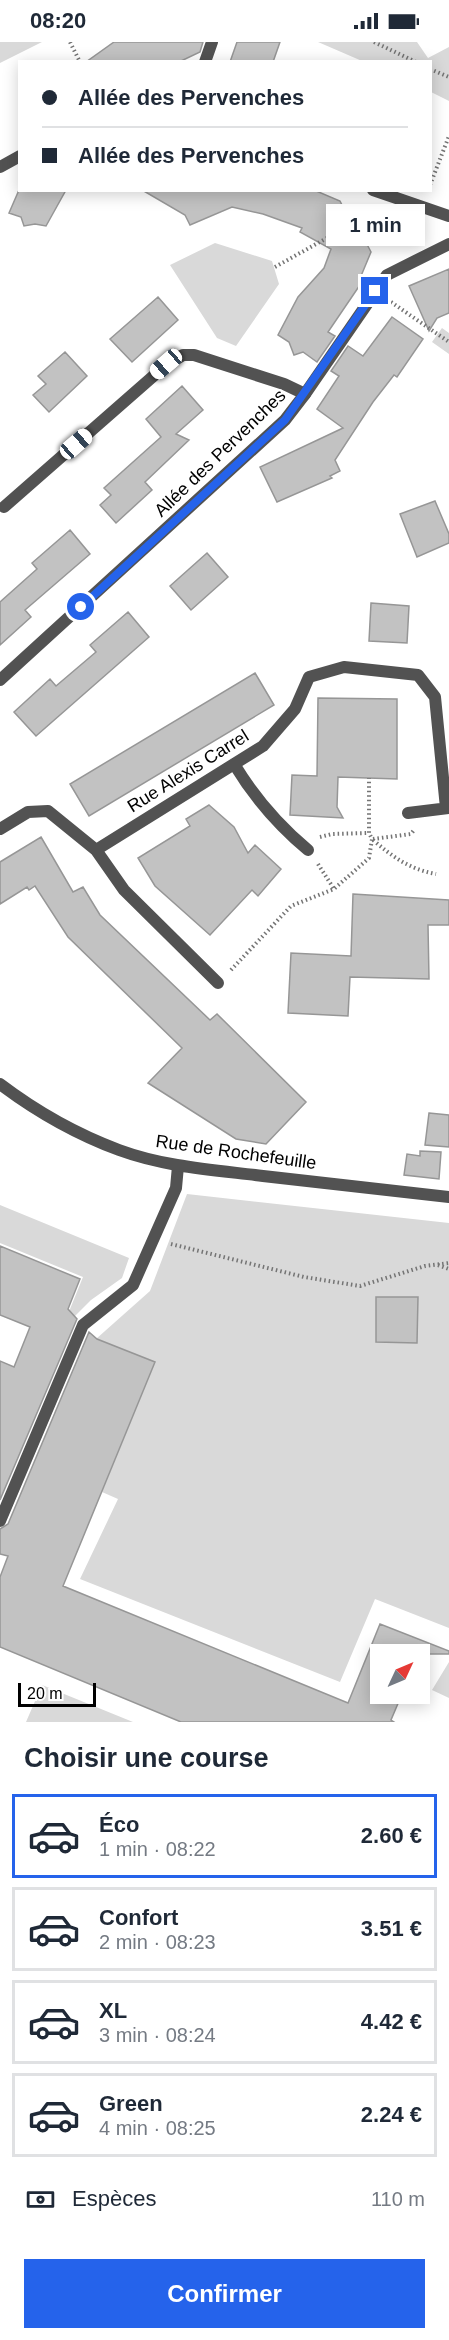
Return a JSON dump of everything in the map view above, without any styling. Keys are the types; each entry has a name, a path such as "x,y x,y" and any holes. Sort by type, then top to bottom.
{"street":[{"path":"206,60 212,42"},
{"path":"0,167 18,157"},
{"path":"378,192 449,216"},
{"name":"Allée des Pervenches","path":"0,680 277,428 305,394 387,275 449,244"},
{"path":"4,507 166,364 183,354 194,355 305,394"},
{"name":"Rue Alexis Carrel","path":"96,850 263,746 295,709 309,677 344,667 418,675 435,697 448,808"},
{"path":"234,764 251,791 304,846"},
{"path":"408,813 448,808"},
{"path":"0,829 28,812 48,811 96,850 124,890 218,983"},
{"name":"Rue de Rochefeuille","path":"0,1084 31,1107 63,1126 121,1151 178,1166 449,1197"},
{"path":"0,1521 83,1325 133,1285 176,1188 178,1166"}],"path":[{"path":"70,42 79,60"},
{"path":"374,42 412,60"},
{"path":"432,70 449,77"},
{"path":"432,180 449,136"},
{"path":"274,267 375,213 389,196"},
{"path":"375,291 449,342"},
{"path":"369,778 369,833 372,839 398,861 415,870 436,874"},
{"path":"334,889 304,846 332,834 369,833"},
{"path":"372,839 411,834"},
{"path":"218,983 291,906 334,889 369,858 372,839"},
{"path":"153,1240 304,1277 360,1286 437,1264 449,1263"},
{"path":"437,1264 449,1269"}],"shaded area":[{"path":"0,42 42,42 0,63"},
{"path":"318,42 417,42 428,58 449,47 449,101 432,92 432,60 360,60"},
{"path":"215,243 272,261 279,284 236,346 217,338 170,265"},
{"path":"442,328 449,333 449,354 432,342"},
{"path":"187,1194 449,1223 449,1628 375,1599 340,1682 80,1579 118,1499 102,1492 155,1362 96,1339 150,1291"},
{"path":"0,1205 129,1258 122,1278 91,1300 65,1326 12,1452 83,1277 0,1243"},
{"path":"449,1662 449,1698 432,1690"},
{"path":"42,1685 133,1722 26,1722"}],"building":[{"path":"114,42 203,42 200,52 183,60 89,60"},
{"path":"237,42 280,42 274,60 231,60"},
{"path":"18,192 65,192 46,226 35,224 24,226 21,217 9,213"},
{"path":"145,192 319,192 340,201 357,235 361,233 371,252 361,276 364,279 328,332 335,336 317,362 303,352 294,355 289,342 278,335 298,297 324,268 331,249 300,232 302,228 263,214 232,207 190,225 185,215"},
{"path":"449,269 449,313 437,318 429,331 409,286"},
{"path":"158,297 178,320 132,362 110,339"},
{"path":"392,317 423,339 397,377 394,375 373,402 335,460 340,471 330,476 332,478 277,502 260,467 343,428 317,409 339,376 331,371 348,346 363,356"},
{"path":"65,352 87,376 49,412 33,395 46,384 38,376"},
{"path":"182,386 203,410 176,434 189,440 145,482 152,490 116,523 100,505 111,495 104,488 161,437 146,419"},
{"path":"435,501 449,534 449,543 417,557 400,514"},
{"path":"70,530 90,554 25,610 31,617 0,645 0,602 37,569 32,563"},
{"path":"207,553 228,577 191,610 170,586"},
{"path":"371,603 409,606 407,643 369,641"},
{"path":"128,612 149,637 36,736 14,712 50,679 56,686 96,652 90,645"},
{"path":"255,673 274,705 89,816 70,784"},
{"path":"318,698 397,699 397,779 338,777 337,807 343,818 290,815 292,775 317,776"},
{"path":"209,805 234,827 248,853 255,845 281,869 258,896 252,890 210,935 155,886 138,858 190,826 186,819"},
{"path":"41,837 73,892 83,887 100,915 210,1020 217,1014 306,1102 266,1144 236,1139 148,1083 182,1048 68,937 35,886 29,890 27,887 0,904 0,862"},
{"path":"353,894 449,900 449,925 428,925 429,979 350,977 348,1016 288,1013 291,953 351,956"},
{"path":"429,1113 449,1115 449,1147 425,1145"},
{"path":"420,1151 441,1152 439,1179 404,1175 407,1154 420,1156"},
{"path":"0,1246 80,1279 68,1309 77,1319 0,1500 0,1361 14,1367 30,1327 0,1315"},
{"path":"376,1297 418,1297 417,1343 376,1342"},
{"path":"89,1332 97,1339 155,1362 63,1586 348,1703 370,1649 370,1704 398,1704 391,1720 394,1722 181,1722 0,1647 0,1577 8,1556 0,1554 0,1529 8,1524"},
{"path":"380,1624 449,1651 449,1654 430,1654 430,1644 372,1644"}],"route":[{"path":"81,607 285,420 297,406 375,291"}]}
